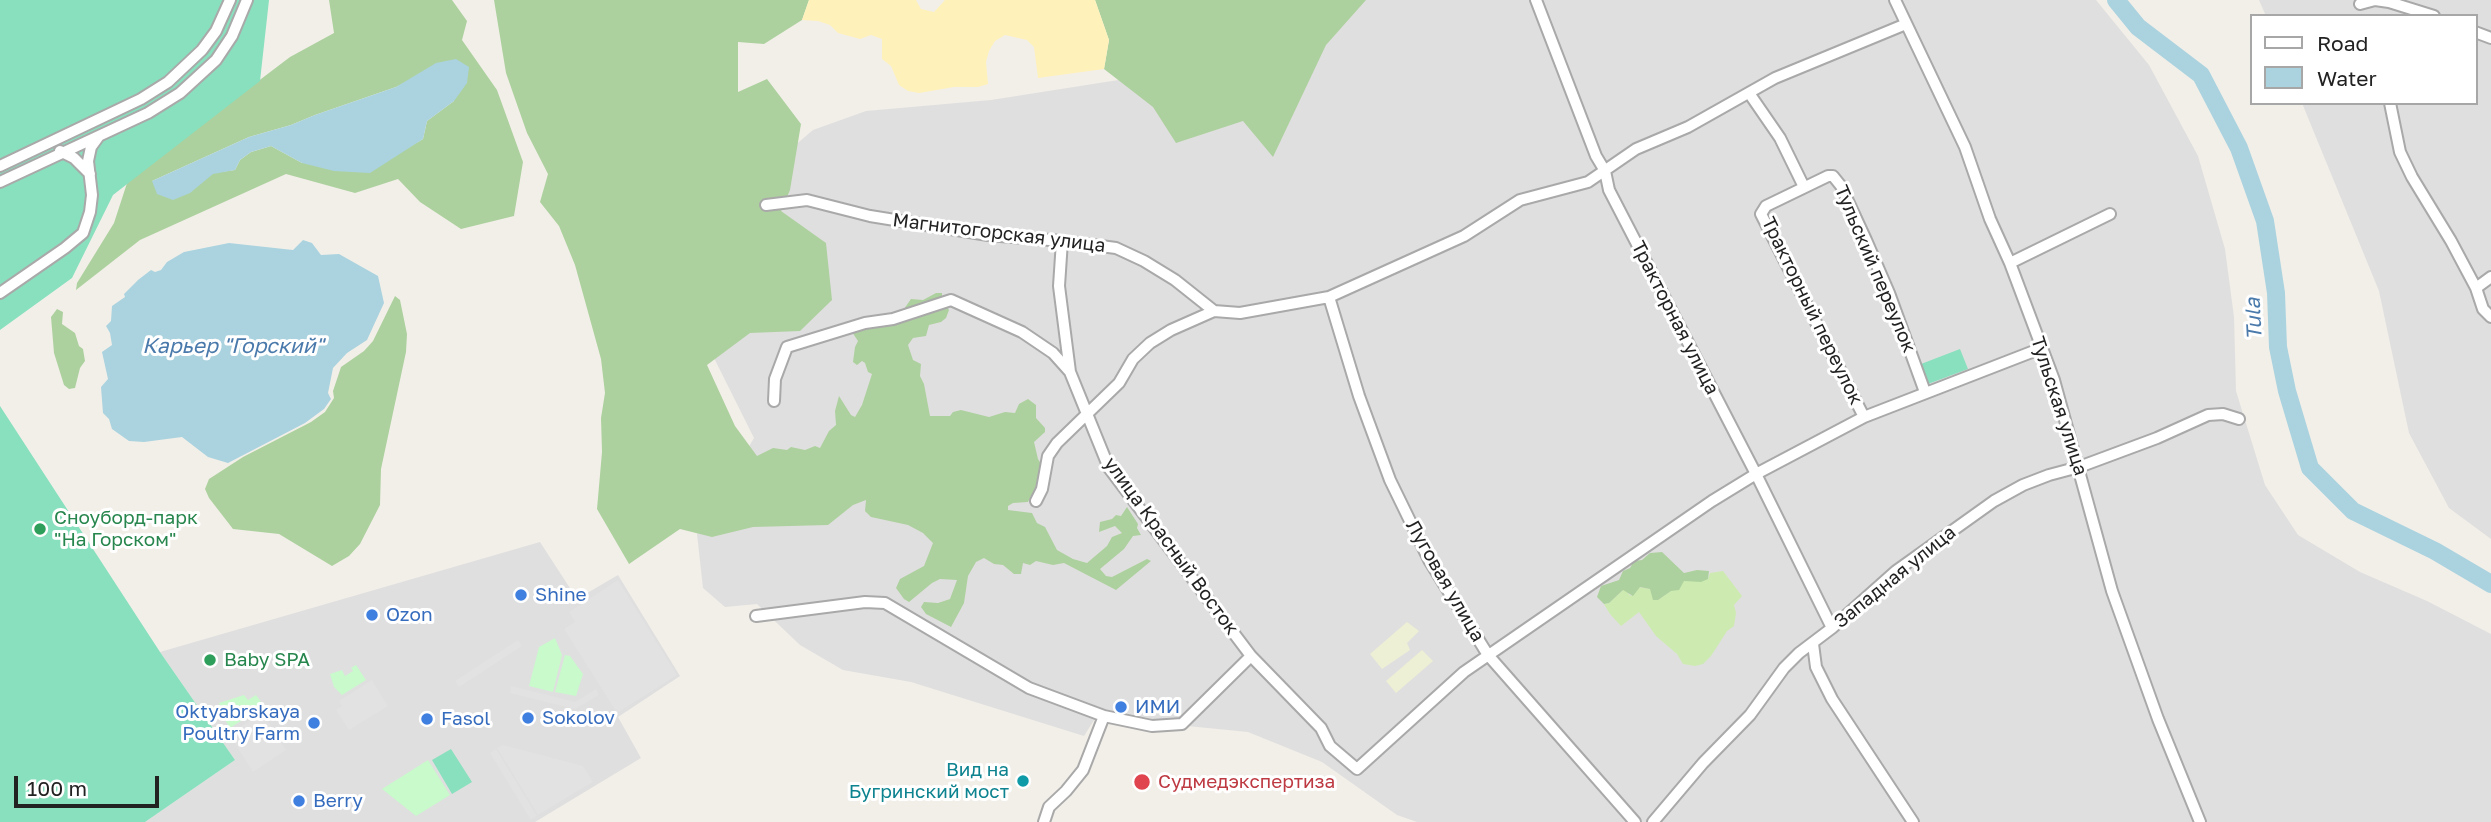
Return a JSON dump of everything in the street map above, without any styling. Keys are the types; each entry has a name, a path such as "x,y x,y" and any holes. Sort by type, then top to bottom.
{"street":[{"path":"0,166 141,100 168,82 202,50 216,31 230,0"},
{"path":"0,182 148,113 180,93 216,60 232,36 247,0"},
{"name":"Тракторная улица","path":"1536,0 1596,156 1605,171 1609,190 1756,474 1832,628"},
{"name":"Тульская улица","path":"1895,0 1965,147 1990,219 2010,263 2054,380 2112,591 2158,719 2200,822"},
{"path":"2359,2 2389,2 2428,14"},
{"path":"1036,501 1042,489 1048,456 1057,443 1119,383 1133,359 1150,343 1171,330 1214,311 1240,313 1329,297 1464,236 1520,200 1588,182 1636,149 1688,128 1776,78 1906,24"},
{"path":"1749,93 1780,138 1804,187"},
{"path":"141,100 148,113"},
{"path":"2390,105 2400,152 2476,288 2483,309 2491,317"},
{"path":"0,293 83,233 90,212 88,160 91,147 101,134"},
{"path":"55,139 61,153 74,158 90,174"},
{"name":"Тульский переулок","path":"1804,187 1828,176 1833,176 1841,186 1889,293 1925,392"},
{"name":"Тракторный переулок","path":"1804,187 1766,206 1761,214 1864,417"},
{"name":"Магнитогорская улица","path":"766,205 807,200 870,216 988,235 1116,248 1175,280 1214,311"},
{"path":"2010,263 2110,214"},
{"name":"улица Красный Восток","path":"1062,241 1059,286 1070,372 1109,468 1251,656 1321,728 1330,746 1357,769 1464,672 1488,655"},
{"path":"2476,288 2491,277"},
{"name":"Луговая улица","path":"1329,297 1359,396 1390,480 1429,560 1488,655 1635,822"},
{"path":"774,401 775,379 787,347 865,323 893,319 951,300 1022,332 1053,353 1070,372"},
{"path":"1488,655 1712,501 1756,474 1864,417 2042,348"},
{"name":"Западная улица","path":"1653,822 1703,763 1750,715 1784,668 1799,653 1832,628 1896,571 1994,501 2024,485 2157,438 2208,415 2223,414 2239,419"},
{"path":"757,616 864,603 885,603 1029,688 1104,716 1152,726 1182,724 1251,656"},
{"path":"1813,644 1816,667 1832,699 1913,822"},
{"path":"1044,822 1049,807 1083,769 1104,716"}],"shaded area":[{"path":"1302,0 2096,0 2149,65 2198,156 2225,249 2234,317 2236,391 2265,485 2298,535 2360,572 2427,601 2491,634 2491,822 1417,822 1397,815 1322,762 1248,732 1096,717 1084,736 911,682 843,670 800,645 757,604 725,607 703,588 697,534 754,438 714,358 787,152 813,130 866,111 991,100 1144,76"},
{"path":"2259,0 2491,0 2491,539 2449,508 2409,433 2379,291 2303,105 2477,105 2477,14 2265,14"},
{"path":"540,542 577,599 618,575 680,676 618,717 641,758 535,822 145,822 235,760 160,652"},
{"path":"618,580 677,675 617,713 564,629 575,622 569,612"},
{"path":"518,640 522,646 459,687 455,681"},
{"path":"372,680 388,706 349,730 336,710 342,706 339,701"},
{"path":"511,686 575,702 596,689 599,695 575,709 510,693"},
{"path":"262,713 286,750 253,772 229,734"},
{"path":"503,745 583,766 593,782 538,815 497,748"},
{"path":"496,749 537,816 531,820 490,753"}],"green space":[{"path":"0,0 269,0 260,81 113,195 72,278 0,330"},
{"path":"329,0 452,0 467,21 462,40 497,90 523,162 514,216 461,229 420,202 398,179 355,193 286,174 140,240 76,290 77,283 114,223 128,180 290,57 334,33","holes":["413,79 454,101 427,121 423,139 411,146 302,163 271,146 251,152 240,160 235,170 152,181 249,137 291,125"]},
{"path":"494,0 809,0 802,20 764,44 738,42 738,92 767,79 801,124 790,190 781,211 826,243 832,300 800,331 750,333 707,365 735,426 757,456 773,448 820,448 829,431 836,425 835,411 839,396 855,417 872,374 862,361 857,365 853,362 858,341 852,332 904,309 911,299 923,300 942,293 942,299 949,310 946,318 929,325 926,336 913,338 908,345 913,360 921,364 920,376 930,416 950,416 961,410 989,417 1005,412 1015,413 1019,404 1028,399 1036,405 1036,418 1045,428 1045,432 1034,442 1043,467 1037,492 1028,502 1013,503 1008,506 1008,510 1032,513 1037,523 1045,527 1057,550 1087,563 1107,546 1112,537 1122,533 1115,526 1099,532 1100,522 1116,515 1121,516 1127,507 1138,524 1141,535 1133,536 1124,549 1100,569 1106,576 1112,577 1147,559 1151,561 1116,590 1064,563 1023,563 1021,574 1014,574 1003,565 994,564 984,558 976,562 968,576 964,603 951,627 926,614 921,607 924,602 938,603 950,599 957,580 940,579 909,602 896,588 900,579 924,566 933,543 923,533 908,525 871,517 865,511 866,500 853,505 828,525 753,527 712,537 680,529 629,564 597,509 602,452 601,418 605,393 601,359 575,265 559,226 540,202 548,174 527,133 506,73"},
{"path":"1095,0 1366,0 1326,45 1273,157 1243,121 1176,143 1153,107 1104,69 1109,40"},
{"path":"395,296 400,300 407,334 406,352 381,469 380,505 360,544 349,556 332,566 279,534 233,529 209,498 205,489 209,479 325,412 334,398 333,391 341,367 373,341"},
{"path":"57,309 63,312 62,324 75,333 79,346 83,349 85,361 80,368 75,388 69,389 64,385 54,353 51,317"},
{"path":"1960,349 1968,369 1928,384 1921,364"},
{"name":"Сноуборд-парк \"На Горском\"","path":"0,406 160,652 235,760 145,822 0,822"},
{"path":"1662,552 1684,573 1709,571 1708,579 1701,582 1684,581 1679,590 1671,591 1658,600 1653,600 1650,589 1640,587 1633,596 1623,590 1609,603 1604,604 1597,597 1601,586 1619,580 1623,571 1630,568 1634,561 1642,560 1650,553"},
{"path":"1723,571 1742,596 1734,605 1734,626 1727,631 1703,664 1683,664 1677,654 1656,636 1639,612 1621,626 1604,604 1609,603 1623,590 1631,596 1639,587 1650,589 1658,600 1684,581 1708,579 1710,573"},
{"path":"1407,622 1419,631 1407,643 1410,650 1382,669 1370,654"},
{"path":"555,638 562,655 553,692 529,686 539,647"},
{"path":"1422,650 1433,661 1396,693 1386,681"},
{"path":"565,655 570,656 583,674 576,696 555,692"},
{"path":"356,665 366,680 342,695 334,687 330,674 342,670 345,676 353,671 351,668"},
{"path":"244,695 248,700 256,695 264,706 230,728 219,703"},
{"path":"451,749 472,782 452,794 432,760"},
{"path":"428,760 450,795 416,816 382,789"}],"sand":[{"path":"809,0 916,0 921,9 934,12 945,0 1095,0 1109,40 1104,69 1038,78 1034,47 1027,40 1005,35 995,41 989,51 986,62 988,84 919,93 908,91 899,85 891,66 882,59 882,39 871,35 860,39 838,33 830,25 818,21 802,20"}],"water":[{"path":"456,59 469,67 467,83 454,101 427,121 423,139 370,173 334,171 302,163 271,146 251,152 240,160 235,170 213,174 190,193 173,200 157,194 152,181 249,137 291,125 396,87 436,63"},
{"name":"Карьер \"Горский\"","path":"303,240 312,243 321,255 339,254 378,276 384,303 367,340 347,353 333,368 328,393 331,399 324,409 305,423 228,463 208,457 182,437 144,442 129,441 112,429 109,419 103,413 101,387 108,379 102,352 112,345 106,326 111,321 112,306 125,297 124,294 138,280 151,270 161,270 167,262 184,252 229,243 293,250"}],"waterway":[{"name":"Tula","path":"2116,0 2138,27 2201,75 2239,148 2265,221 2276,293 2278,347 2287,391 2310,468 2353,511 2435,551 2491,584"}],"place":[{"name":"Сноуборд-парк \"На Горском\"","path":"40,529"},
{"name":"Shine","path":"521,595"},
{"name":"Ozon","path":"372,615"},
{"name":"Baby SPA","path":"210,660"},
{"name":"ИМИ","path":"1121,707"},
{"name":"Sokolov","path":"528,718"},
{"name":"Fasol","path":"427,719"},
{"name":"Oktyabrskaya Poultry Farm","path":"314,723"},
{"name":"Вид на Бугринский мост","path":"1023,781"},
{"name":"Судмедэкспертиза","path":"1142,782"},
{"name":"Berry","path":"299,801"}]}
